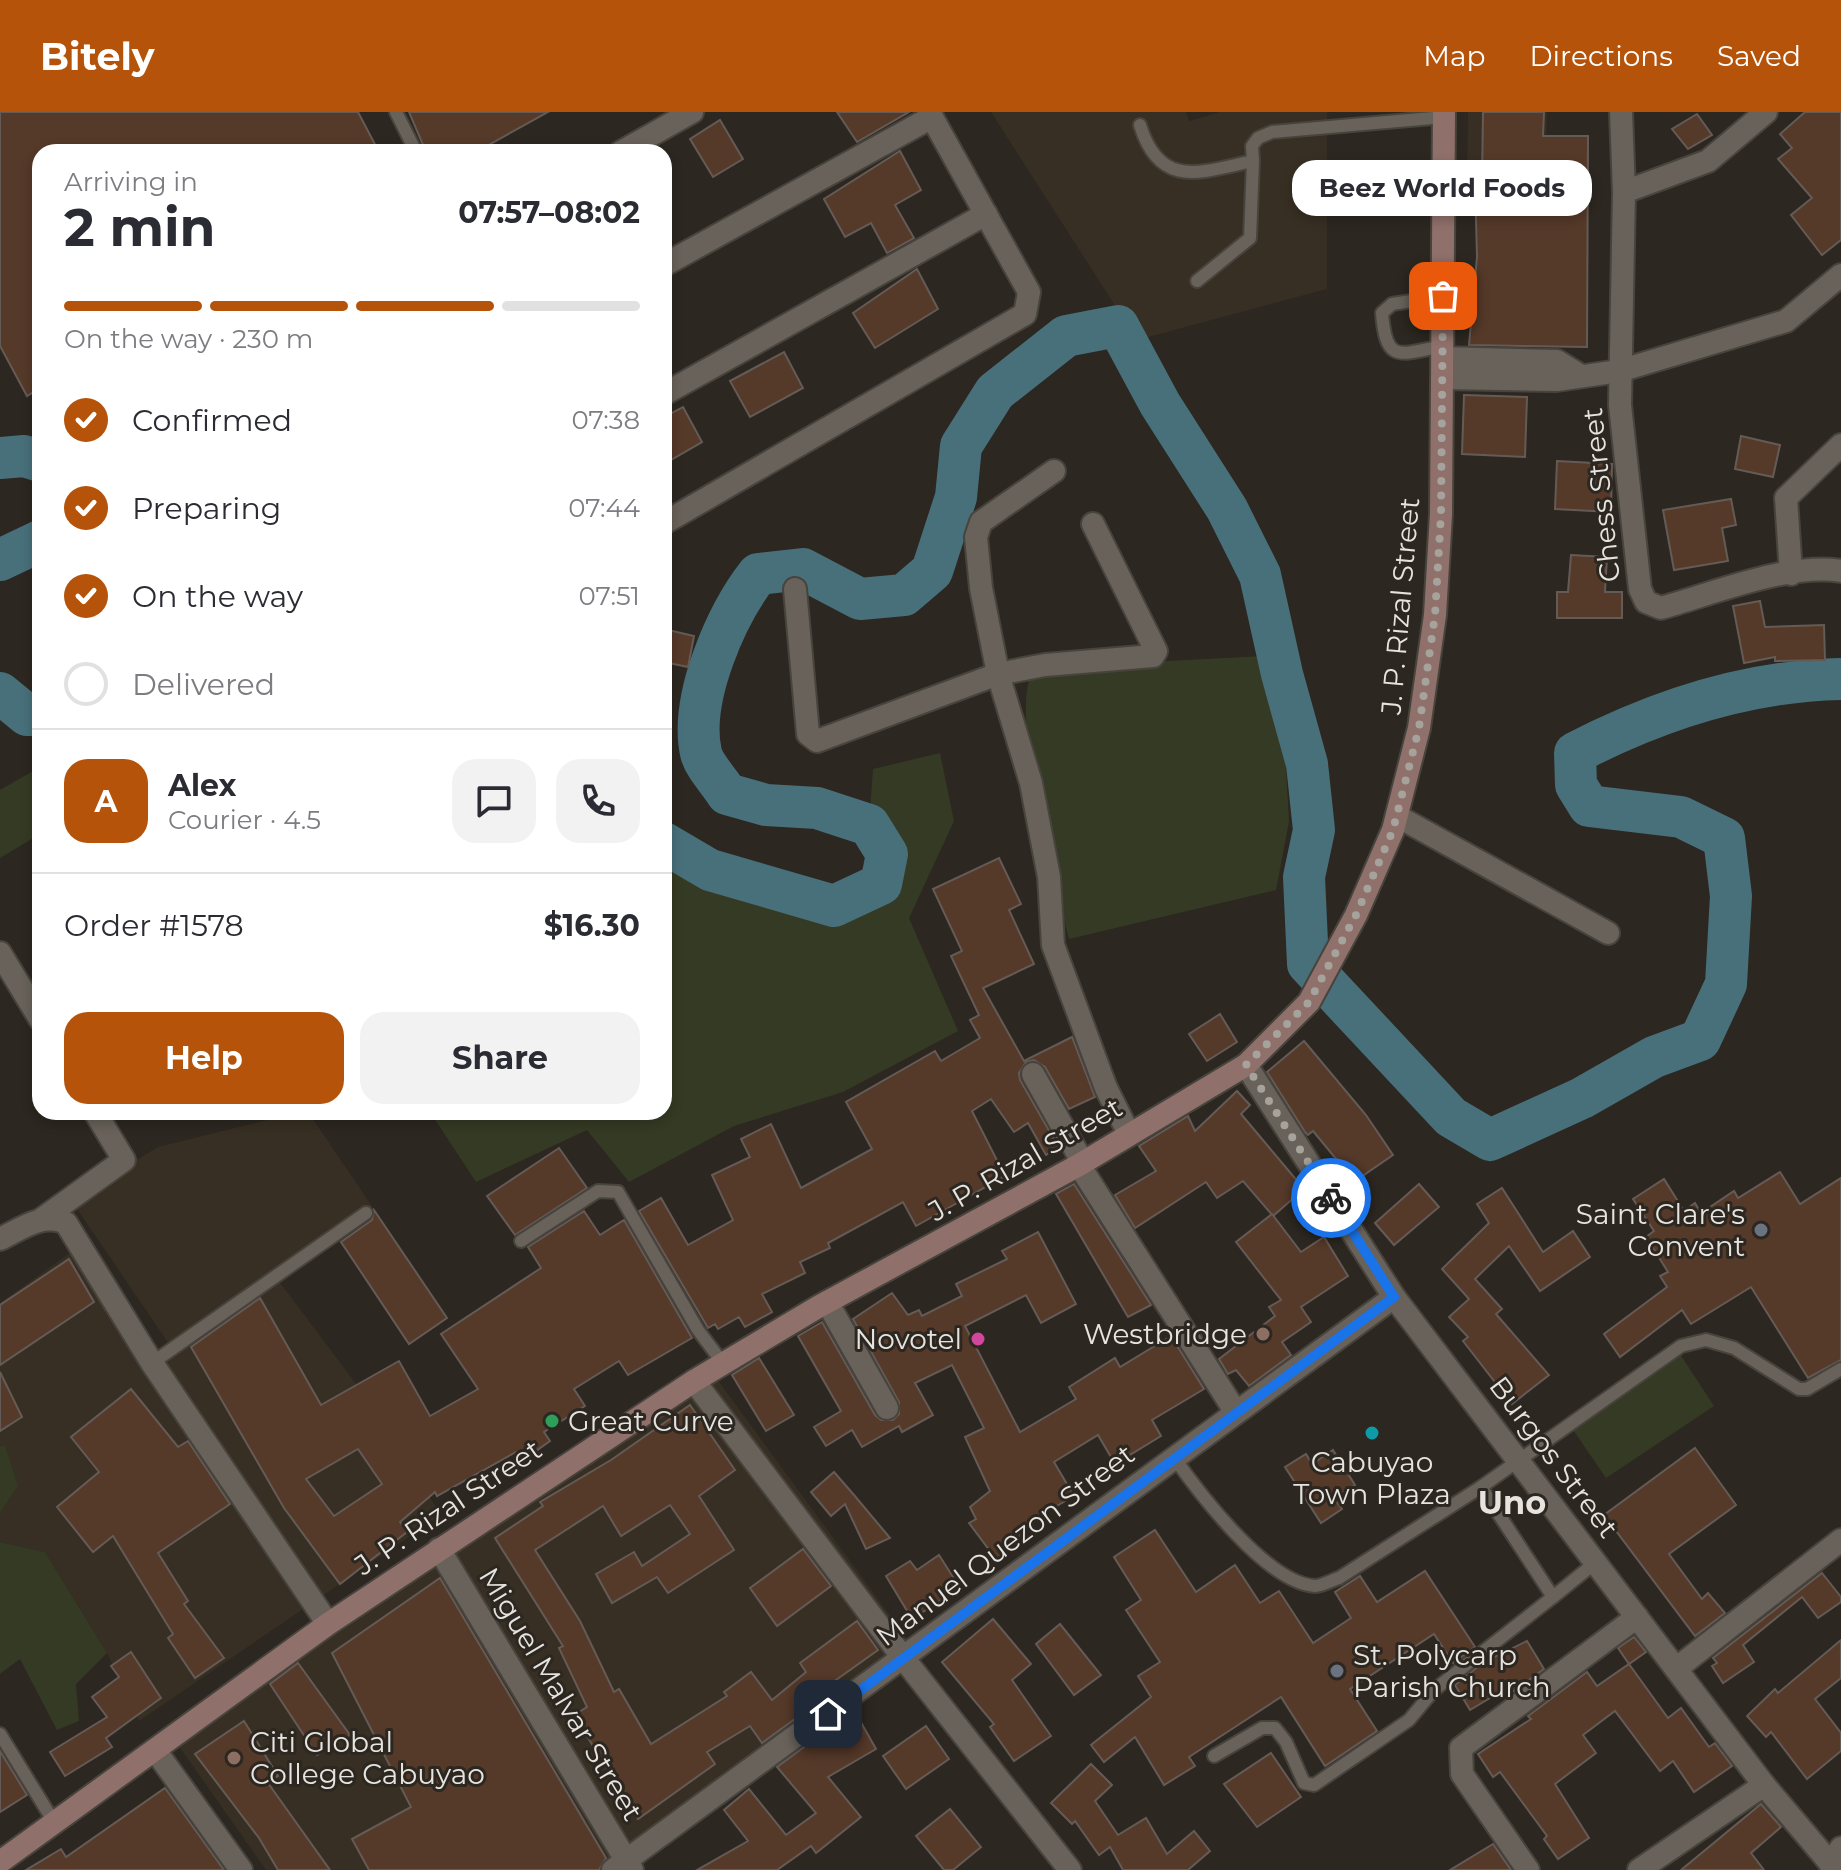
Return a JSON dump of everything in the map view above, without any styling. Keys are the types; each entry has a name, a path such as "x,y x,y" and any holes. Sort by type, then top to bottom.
{"main road":[{"name":"J. P. Rizal Street","path":"0,1862 328,1624 722,1362 1081,1164 1246,1065 1309,1002 1356,915 1397,816 1419,728 1435,615 1443,361 1444,114"}],"street":[{"path":"635,144 692,112"},
{"path":"1619,371 1624,192 1621,112"},
{"path":"1624,192 1708,161 1766,112"},
{"path":"672,260 930,114 1029,292 1025,314 672,518"},
{"path":"672,390 986,214"},
{"path":"1443,361 1557,380 1578,374 1619,371 1786,321 1841,275"},
{"name":"Chess Street","path":"1619,371 1640,589 1646,602 1661,608 1791,574 1824,568 1841,571"},
{"path":"1791,574 1786,498 1841,445"},
{"path":"1054,471 981,522 976,537 981,588 998,674 1031,783 1049,877 1053,945 1106,1088 1129,1134"},
{"path":"795,589 808,734 817,741 998,674 1045,665 1153,656 1156,651 1093,524"},
{"path":"1397,816 1608,933"},
{"path":"0,953 32,1006"},
{"name":"Burgos Street","path":"1246,1065 1394,1297 1764,1785 1835,1861"},
{"path":"1033,1074 1081,1164 1235,1411"},
{"path":"0,1239 42,1219 124,1160 100,1120"},
{"path":"42,1219 54,1218 66,1223 152,1363 328,1624"},
{"name":"Manuel Quezon Street","path":"624,1867 1173,1456 1394,1297"},
{"path":"827,1302 887,1408"},
{"path":"694,1381 904,1659 1070,1870"},
{"path":"1677,1668 1841,1540"},
{"name":"Miguel Malvar Street","path":"439,1549 624,1867"},
{"path":"1528,1870 1462,1774 1461,1748 1637,1617"},
{"path":"155,1750 241,1870"},
{"path":"1639,1870 1764,1785"}],"lane":[{"path":"396,112 412,144"},
{"path":"1197,281 1250,238 1252,146 1258,138 1272,132 1444,114"},
{"path":"1140,125 1156,159 1167,168 1199,173 1253,161"},
{"path":"1443,296 1392,304 1382,313 1384,342 1390,351 1443,361"},
{"path":"521,1241 598,1191 618,1192 698,1330 722,1362"},
{"path":"152,1363 366,1213"},
{"path":"1173,1456 1204,1500 1239,1538 1294,1580 1317,1586 1339,1578 1481,1487 1681,1346 1706,1340 1734,1348 1799,1389 1807,1389 1841,1369"},
{"path":"1481,1487 1553,1597"},
{"path":"1214,1756 1262,1728 1275,1728 1286,1742 1304,1783 1314,1785 1409,1720 1434,1690 1596,1562"},
{"path":"0,1734 54,1822"}],"shaded area":[{"path":"991,112 1186,112 1189,121 1220,112 1327,112 1327,289 1137,340"},
{"path":"1468,112 1547,112 1545,184 1467,185"},
{"path":"268,1120 313,1120 372,1206 275,1276 375,1409 441,1515 139,1721 107,1653 45,1552 0,1542 0,1513 18,1486 5,1445 0,1446 0,1303 81,1245 153,1359 171,1347 71,1200 158,1147"},
{"path":"711,1371 908,1640 606,1870 266,1870 169,1732"}],"green space":[{"path":"1263,656 1284,731 1289,822 1276,890 1069,939 1045,841 1029,757 1027,688 1035,668"},
{"path":"940,753 954,821 909,918 958,1031 843,1092 734,1126 629,1182 587,1130 476,1182 435,1120 672,1120 672,848 711,870 834,906 881,884 887,854 869,825 873,769"},
{"path":"32,772 32,839 0,858 0,790"},
{"path":"1678,1351 1714,1406 1606,1478 1569,1424"},
{"path":"5,1445 18,1486 0,1513 0,1446"},
{"path":"0,1542 45,1552 107,1653 76,1684 79,1721 57,1730 20,1659 0,1674"}],"building":[{"path":"0,112 358,112 375,144 32,144 32,393 27,396 0,346"},
{"path":"409,112 548,112 490,144 423,144"},
{"path":"837,112 909,112 857,142"},
{"path":"1483,112 1544,112 1543,136 1588,136 1587,347 1469,345 1477,257 1475,182 1482,182"},
{"path":"1805,112 1841,112 1841,240 1822,255 1791,215 1812,198 1778,159 1792,148 1780,134"},
{"path":"1697,114 1712,135 1688,149 1672,129"},
{"path":"720,120 743,159 713,177 690,139"},
{"path":"900,151 921,190 895,205 914,238 887,253 871,223 845,237 824,199"},
{"path":"917,269 938,309 875,348 853,313"},
{"path":"784,352 803,388 750,417 730,381"},
{"path":"1464,395 1527,397 1525,457 1462,454"},
{"path":"683,407 702,442 672,459 672,413"},
{"path":"1741,436 1780,445 1773,477 1735,469"},
{"path":"1557,461 1612,464 1611,512 1555,509"},
{"path":"1731,499 1736,525 1722,528 1728,561 1674,570 1663,510"},
{"path":"1571,555 1607,557 1605,592 1622,592 1622,618 1557,618 1557,592 1568,592"},
{"path":"1760,601 1765,627 1824,625 1825,660 1775,661 1775,657 1744,663 1733,606"},
{"path":"672,631 694,636 688,667 672,664"},
{"path":"999,858 1021,904 1009,910 1034,964 983,988 1024,1061 1072,1037 1095,1097 1069,1109 1045,1067 1034,1060 1026,1062 1019,1073 1020,1080 1059,1148 1046,1155 1028,1123 1014,1132 991,1099 972,1111 1005,1176 916,1226 903,1202 828,1243 830,1248 800,1262 805,1273 762,1294 772,1312 745,1327 739,1317 718,1329 715,1324 708,1328 639,1211 661,1198 688,1245 733,1220 712,1175 750,1157 741,1139 771,1124 801,1188 872,1149 846,1102 935,1051 941,1061 980,1038 970,1020 979,1015 951,956 962,951 933,889"},
{"path":"1220,1014 1237,1042 1207,1061 1189,1034"},
{"path":"1304,1041 1366,1115 1393,1155 1342,1190 1327,1167 1337,1160 1313,1131 1308,1135 1305,1132 1267,1072"},
{"path":"1237,1091 1250,1105 1241,1114 1304,1189 1273,1216 1243,1181 1217,1198 1206,1182 1135,1228 1115,1195 1156,1171 1139,1146 1188,1116 1195,1131"},
{"path":"559,1148 587,1188 515,1235 487,1196"},
{"path":"1780,1172 1800,1204 1841,1178 1841,1360 1808,1378 1751,1287 1691,1324 1682,1310 1620,1357 1604,1334 1667,1287 1660,1276 1668,1272 1646,1237 1654,1231 1633,1199 1664,1179 1684,1211 1695,1203 1701,1213 1734,1191 1738,1198"},
{"path":"1074,1184 1151,1305 1128,1317 1056,1194"},
{"path":"1419,1184 1439,1207 1394,1245 1375,1223"},
{"path":"1502,1188 1543,1252 1573,1231 1590,1257 1540,1291 1509,1246 1475,1279 1502,1309 1496,1314 1549,1375 1512,1404 1463,1341 1468,1337 1449,1317 1469,1299 1442,1269 1489,1223 1477,1204"},
{"path":"374,1210 447,1318 409,1344 341,1242 372,1220"},
{"path":"584,1211 600,1235 624,1220 692,1338 628,1375 619,1361 574,1389 585,1406 544,1432 550,1441 522,1461 516,1452 437,1496 435,1492 400,1522 407,1532 340,1584 284,1508 191,1347 260,1298 321,1405 399,1361 430,1416 478,1389 441,1334 541,1268 528,1247","holes":["358,1449 382,1484 334,1516 306,1479"]},
{"path":"1272,1214 1301,1252 1324,1237 1348,1276 1301,1307 1311,1322 1282,1342 1291,1355 1249,1386 1236,1370 1228,1374 1219,1359 1275,1316 1269,1307 1281,1300 1236,1242"},
{"path":"1038,1232 1076,1304 1041,1323 1026,1295 965,1326 1020,1432 1076,1399 1069,1387 1115,1358 1120,1367 1171,1336 1204,1389 1152,1420 1161,1436 1115,1464 1098,1435 1054,1462 1074,1496 1017,1529 1023,1538 996,1559 969,1523 976,1519 970,1507 990,1491 965,1437 984,1428 952,1365 915,1383 933,1415 902,1432 899,1426 862,1447 852,1430 826,1446 814,1427 841,1411 798,1336 822,1322 875,1415 881,1420 893,1420 899,1414 899,1402 853,1319 892,1293 908,1315 919,1310 922,1316 962,1296 956,1284 1007,1259 1002,1251"},
{"path":"69,1259 94,1302 0,1365 0,1305"},
{"path":"759,1358 794,1415 766,1431 732,1375"},
{"path":"0,1372 22,1417 0,1431"},
{"path":"131,1389 178,1447 188,1441 230,1504 158,1553 188,1601 184,1604 224,1658 195,1678 168,1638 173,1634 113,1536 93,1552 57,1507 99,1472 71,1437"},
{"path":"690,1405 735,1470 699,1496 734,1550 668,1593 657,1577 612,1603 596,1574 634,1552 642,1566 690,1534 670,1505 621,1536 603,1506 535,1550 580,1621 614,1692 619,1689 651,1744 727,1696 724,1692 751,1672 772,1700 806,1672 800,1663 857,1621 878,1650 836,1680 840,1686 762,1743 750,1726 707,1752 715,1764 638,1819 574,1715 587,1707 559,1648 563,1646 495,1538 543,1506 540,1502 611,1460"},
{"path":"1695,1448 1736,1505 1669,1554 1702,1599 1708,1593 1725,1613 1695,1636 1604,1515"},
{"path":"1333,1450 1355,1485 1334,1498 1342,1509 1321,1523 1285,1467 1306,1454 1312,1464"},
{"path":"834,1472 890,1538 866,1549 845,1504 831,1516 811,1492"},
{"path":"1155,1530 1196,1592 1235,1565 1260,1603 1279,1591 1313,1643 1351,1618 1335,1592 1360,1576 1377,1602 1425,1571 1475,1647 1453,1663 1434,1634 1350,1689 1377,1731 1325,1766 1281,1697 1189,1757 1195,1766 1164,1785 1135,1737 1104,1762 1091,1745 1151,1697 1138,1676 1160,1662 1126,1610 1141,1600 1114,1557"},
{"path":"803,1549 831,1586 777,1626 750,1588"},
{"path":"939,1555 960,1588 912,1619 886,1576 910,1561 917,1570"},
{"path":"1822,1573 1841,1597 1841,1602 1818,1618 1802,1597 1743,1645 1754,1662 1723,1683 1712,1666 1717,1663 1713,1658"},
{"path":"440,1578 606,1858 599,1870 369,1870 352,1839 411,1807 332,1653"},
{"path":"993,1619 1031,1664 1012,1680 1051,1736 1014,1761 990,1727 994,1724 942,1662"},
{"path":"1060,1624 1101,1675 1074,1695 1036,1644"},
{"path":"1634,1637 1646,1652 1629,1664 1618,1648"},
{"path":"1841,1640 1841,1678 1815,1699 1841,1733 1841,1751 1807,1779 1771,1732 1766,1737 1747,1716 1775,1689 1778,1693"},
{"path":"1527,1641 1544,1669 1511,1693 1507,1688 1470,1710 1455,1685 1484,1662"},
{"path":"131,1652 161,1698 106,1738 112,1747 65,1776 50,1752 107,1717 92,1697 119,1677 111,1666"},
{"path":"298,1663 350,1735 317,1755 270,1684"},
{"path":"1629,1664 1668,1718 1681,1708 1709,1747 1715,1743 1732,1766 1694,1792 1673,1761 1660,1771 1615,1711 1583,1735 1596,1753 1555,1784 1589,1838 1558,1859 1544,1839 1547,1836 1500,1772 1493,1777 1478,1754 1531,1719 1528,1716 1587,1672 1597,1686"},
{"path":"854,1710 876,1749 828,1777 861,1817 816,1853 811,1846 777,1870 697,1870 748,1841 724,1810 749,1789 786,1835 816,1813 777,1767"},
{"path":"244,1721 278,1776 268,1783 330,1870 278,1870 259,1838 195,1754"},
{"path":"926,1726 949,1759 906,1789 883,1756"},
{"path":"0,1751 27,1795 0,1812"},
{"path":"1271,1753 1301,1797 1257,1827 1224,1784"},
{"path":"1091,1764 1112,1785 1095,1801 1118,1835 1146,1818 1167,1854 1194,1831 1210,1851 1188,1870 1123,1870 1110,1847 1099,1855 1075,1821 1072,1824 1051,1803"},
{"path":"165,1788 224,1870 26,1870 61,1849 66,1857"},
{"path":"1761,1804 1781,1827 1751,1853 1764,1870 1681,1870"},
{"path":"950,1809 981,1847 953,1870 944,1870 916,1836"},
{"path":"1493,1844 1511,1870 1450,1870"}],"waterway":[{"path":"672,848 710,870 834,906 881,884 887,854 869,825 817,808 766,805 727,794 709,769 701,753 700,708 705,683 723,634 758,574 803,569 860,599 904,595 932,571 956,497 961,446 995,392 1066,336 1118,326 1160,404 1227,509 1260,575 1282,674 1307,764 1314,830 1304,877 1308,964 1451,1117 1490,1140 1582,1098 1654,1057 1700,1040 1726,984 1731,896 1724,838 1681,817 1589,806 1576,785 1575,753 1638,724 1704,701 1771,685 1841,679"},
{"path":"0,458 32,458"},
{"path":"0,560 32,545"},
{"path":"0,693 27,715 32,715"}],"way so far":[{"path":"1331,1198 1246,1065 1309,1002 1356,915 1393,830 1419,728 1435,615 1441,514 1443,296"}],"place":[{"name":"Beez World Foods","path":"1443,296"},
{"name":"Saint Clare's Convent","path":"1761,1230"},
{"name":"Westbridge","path":"1263,1334"},
{"name":"Novotel","path":"978,1339"},
{"name":"Great Curve","path":"552,1421"},
{"name":"Cabuyao Town Plaza","path":"1372,1433"},
{"name":"St. Polycarp Parish Church","path":"1337,1671"},
{"name":"Citi Global College Cabuyao","path":"234,1758"}],"district":[{"name":"Uno","path":"1512,1502"}],"route":[{"path":"828,1714 1173,1456 1394,1297 1331,1198"}]}
